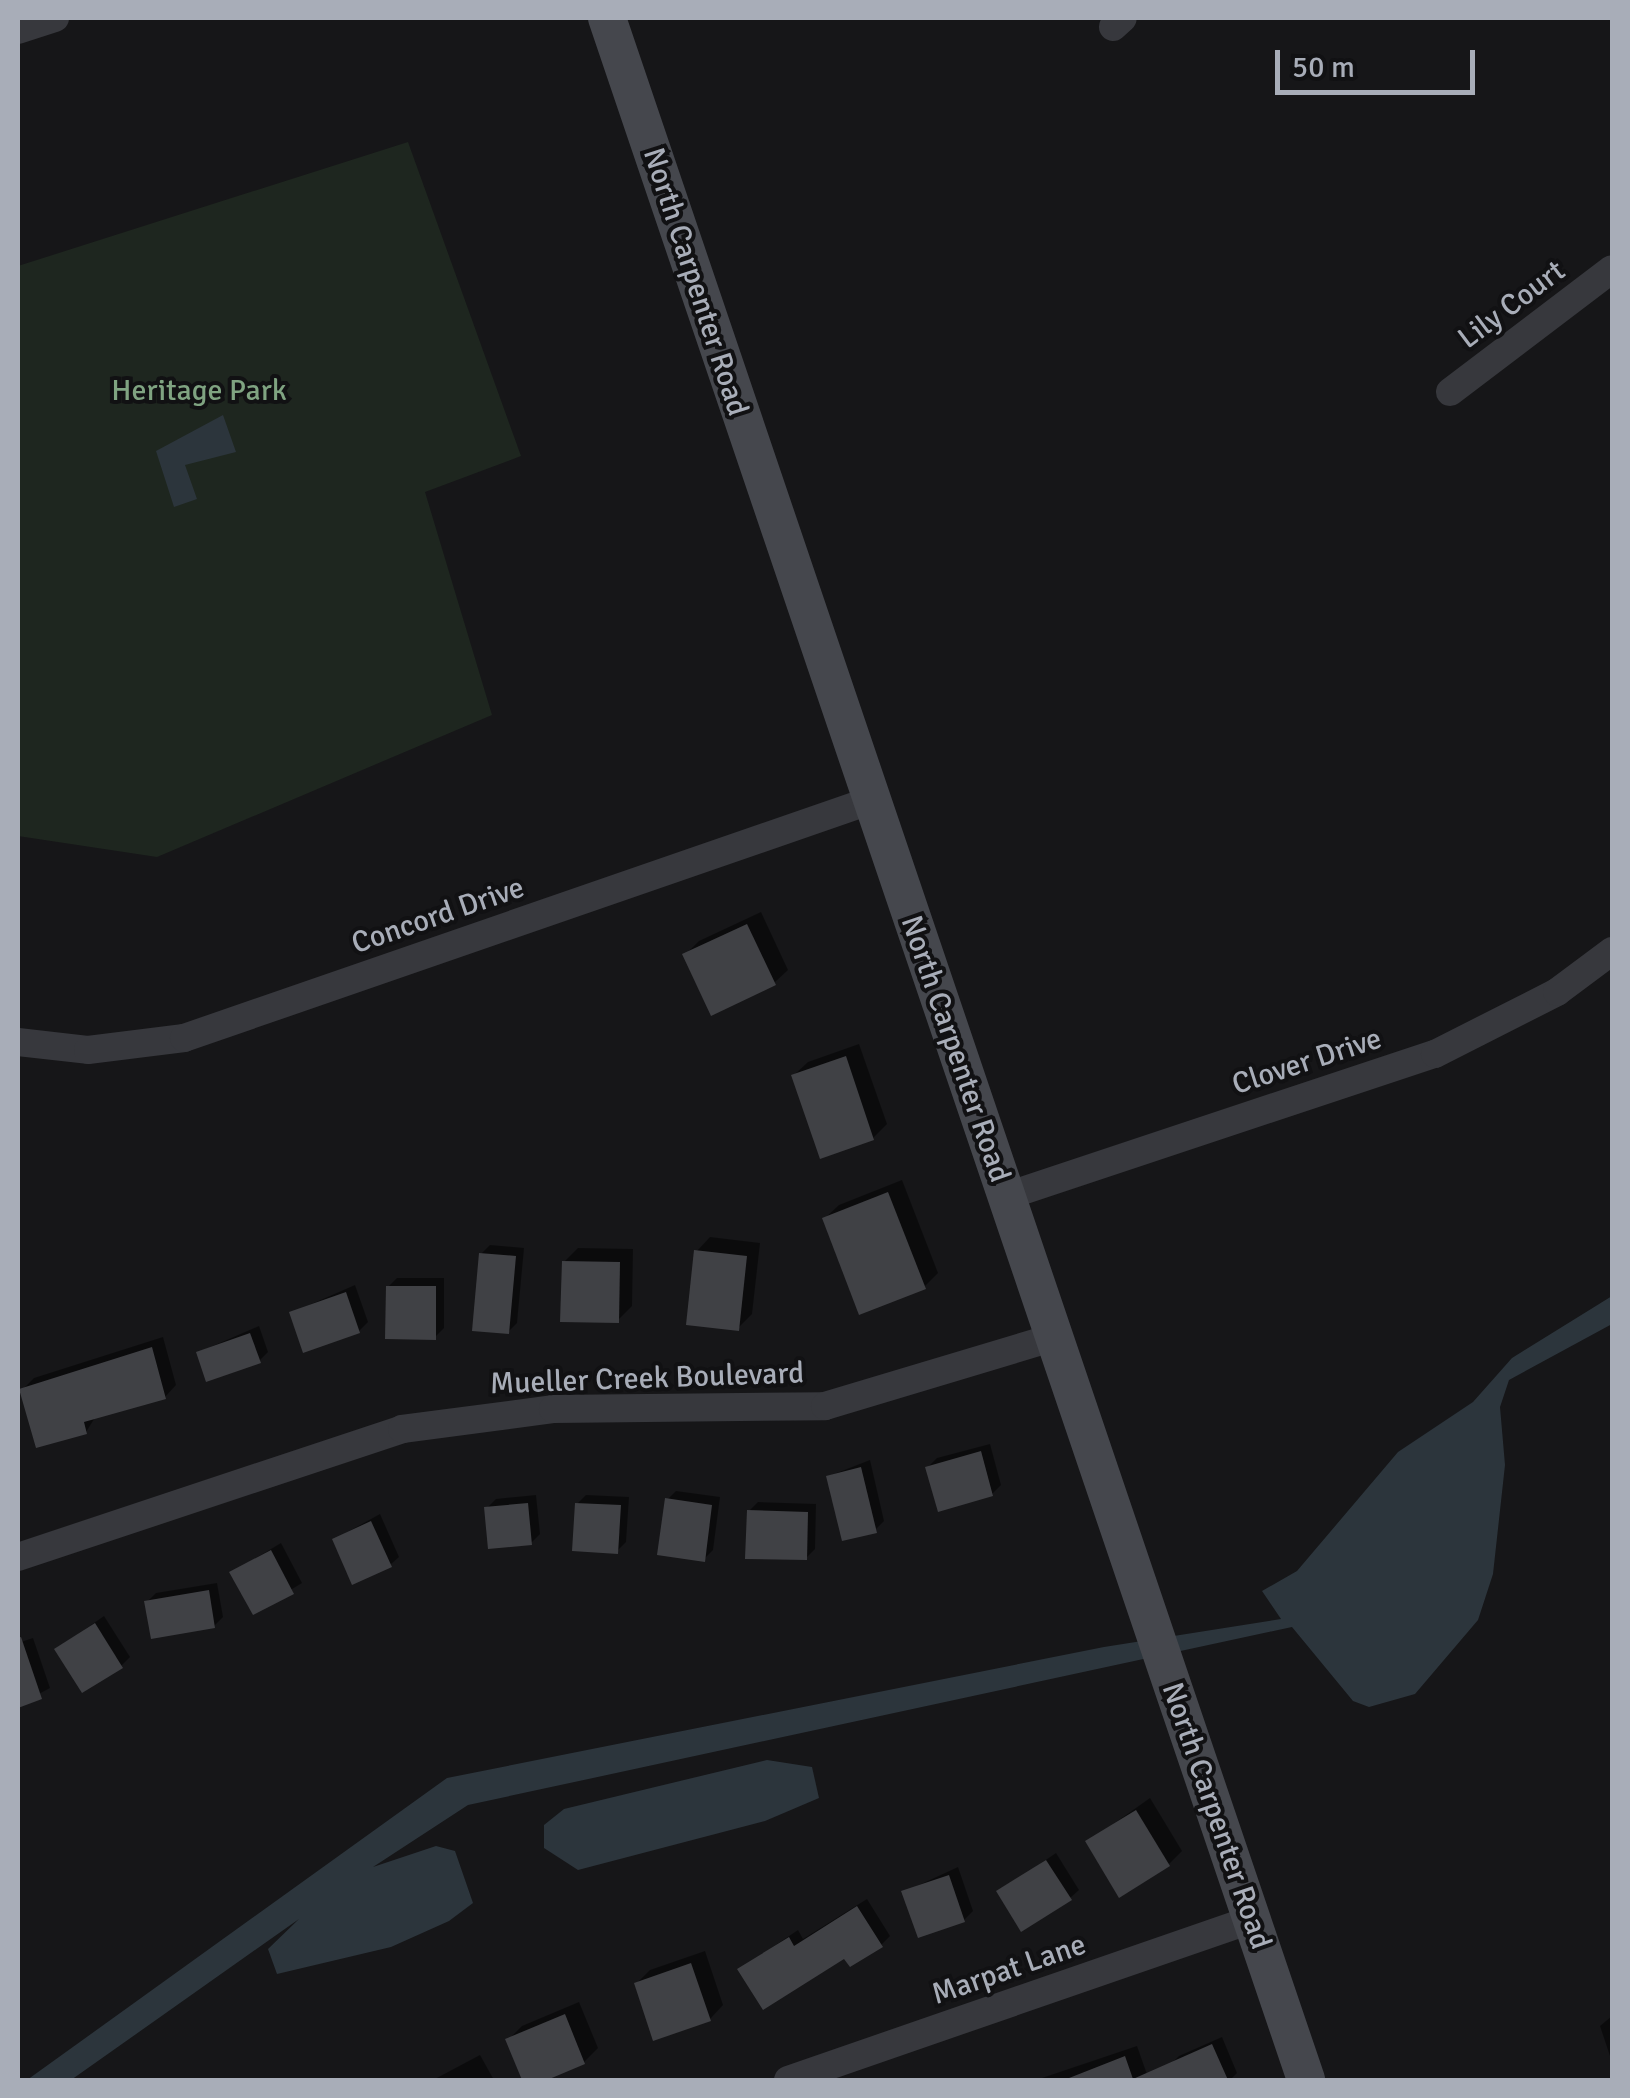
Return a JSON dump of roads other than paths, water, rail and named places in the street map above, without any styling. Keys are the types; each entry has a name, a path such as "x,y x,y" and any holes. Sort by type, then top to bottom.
{"street":[{"path":"18,30 55,18"},
{"name":"North Carpenter Road","path":"607,18 1051,1338 1306,2080"},
{"name":"Lily Court","path":"1450,392 1612,269"},
{"name":"Concord Drive","path":"18,1042 88,1050 184,1038 872,800"},
{"name":"Clover Drive","path":"1004,1197 1435,1054 1557,992 1612,951"},
{"name":"Mueller Creek Boulevard","path":"18,1557 402,1429 553,1410 825,1406 1051,1338"},
{"name":"Marpat Lane","path":"788,2080 1251,1920"}],"park label":[{"name":"Heritage Park","path":"199,391"}]}
